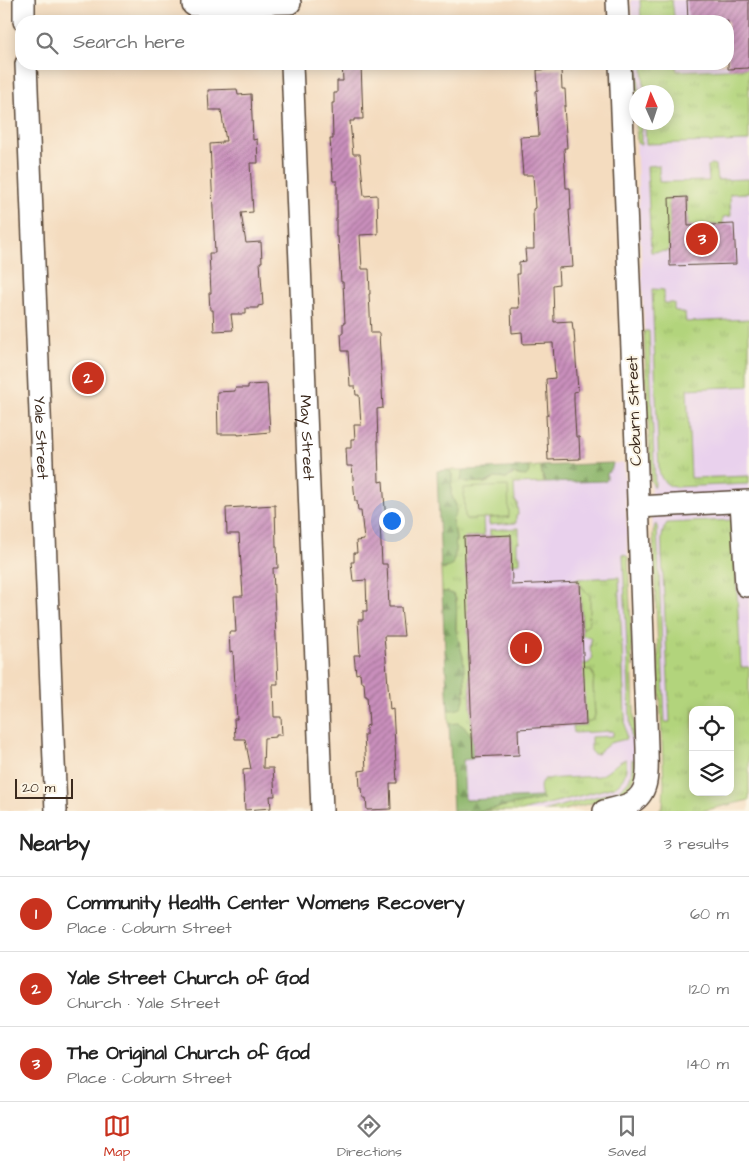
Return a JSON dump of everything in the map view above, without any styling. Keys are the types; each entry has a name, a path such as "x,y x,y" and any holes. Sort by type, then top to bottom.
{"street":[{"path":"24,0 24,15"},
{"path":"193,0 193,5 290,8"},
{"path":"618,0 618,15"},
{"name":"Yale Street","path":"26,70 56,811"},
{"name":"May Street","path":"292,70 322,811"},
{"name":"Coburn Street","path":"604,811 631,803 642,793 646,780 647,758 620,70"},
{"path":"638,507 745,501 746,586"}],"shaded area":[{"path":"631,0 749,0 749,800 701,811 666,811 636,130 674,130 674,85 634,85 633,70 734,70 734,15 632,15"},
{"path":"624,463 637,767 633,783 623,793 615,797 560,811 453,811 437,471"}],"green space":[{"path":"640,0 672,0 674,15 641,15"},
{"path":"749,68 749,141 646,144 645,130 674,130 674,85 644,85 643,70 734,70"},
{"path":"633,70 638,70 639,85 634,85"},
{"path":"636,130 641,130 641,145 637,143"},
{"path":"711,164 715,165 717,180 749,179 749,193 730,194 731,216 723,217 723,224 688,226 687,197 669,198 669,251 651,252 647,166 659,165 659,182 709,181 708,166"},
{"path":"652,289 664,290 664,303 674,303 674,310 685,314 686,322 749,319 749,386 687,389 691,478 749,476 749,484 674,487 666,483 661,477 659,471"},
{"path":"644,331 649,331 654,487 651,481"},
{"path":"613,463 605,482 545,483 541,470 542,466"},
{"path":"542,466 541,471 545,483 514,484 518,515 516,516 516,523 489,525 489,518 509,517 465,518 483,518 484,536 465,537 472,737 463,726 449,724 448,710 456,709 462,705 465,689 463,657 456,629 456,598 448,592 442,592 441,569 446,569 456,541 452,521 456,506 451,494 452,474 449,470 464,470 462,475 463,482 485,483 495,478 507,479 514,474 522,476 529,469 528,467"},
{"path":"528,467 529,472 526,476 511,474 507,479 495,478 485,483 461,481 464,470"},
{"path":"449,470 452,474 451,494 456,506 456,512 452,521 456,537 455,553 450,567 441,569 437,471"},
{"path":"508,486 509,517 465,519 464,488"},
{"path":"733,520 741,667 749,667 749,800 701,811 659,811 663,805 664,785 653,534 655,525 657,524 665,722 670,722 663,531 667,523"},
{"path":"519,528 517,555 520,555 520,563 512,564 511,535 490,536 490,530"},
{"path":"623,554 628,557 635,737 631,739"},
{"path":"619,577 626,739 610,743 597,754 593,754 591,752 591,737 613,736 613,731 574,733 573,726 586,725 586,722 590,721 595,715 594,674 590,670 580,669 580,665 589,663 593,658 590,650 590,637 582,636 582,628 589,623 590,599 582,586 577,582 577,579"},
{"path":"580,585 590,596 589,623 586,627 582,628"},
{"path":"442,592 454,595 457,608 456,630 463,657 464,699 460,708 454,710 448,710"},
{"path":"580,669 590,670 594,676 595,715 593,720 586,722"},
{"path":"458,723 470,733 473,746 472,759 463,760 465,800 541,797 544,799 479,811 453,811 449,724"},
{"path":"626,759 626,768 621,782 614,787 521,811 479,811 543,799 540,787 544,779 599,776"},
{"path":"632,759 636,761 634,778 629,787 621,794 560,811 542,811 617,791 630,778"}],"building":[{"path":"687,0 749,0 749,68 734,69 734,15 688,15"},
{"path":"342,70 361,70 363,119 350,121 353,154 360,154 364,196 377,195 378,234 360,235 362,269 369,269 371,333 379,333 383,408 377,409 379,482 383,481 386,522 380,523 382,564 387,564 389,607 401,607 404,636 384,636 390,710 393,709 397,783 390,783 391,809 367,810 366,798 363,798 362,788 360,788 359,771 366,770 364,735 366,735 366,726 369,725 364,682 361,682 360,673 356,674 354,655 360,655 358,620 363,620 363,611 367,611 366,580 353,581 351,562 354,562 354,553 357,553 356,541 364,540 361,511 358,511 357,501 355,501 352,466 347,466 346,448 351,448 351,439 355,439 354,425 361,425 359,395 356,395 355,386 350,386 348,351 342,351 341,333 343,333 343,323 345,323 343,282 341,282 338,237 336,237 337,181 333,181 330,139 333,139 332,103 334,103 334,93 337,93 337,81 343,81"},
{"path":"537,70 561,70 562,89 565,89 566,106 564,106 567,148 564,148 566,188 570,188 571,210 569,210 573,267 558,268 559,284 553,285 554,322 572,321 574,330 578,391 574,392 574,401 576,437 579,437 580,459 548,460 546,379 555,378 553,343 523,344 522,332 512,333 511,308 519,308 517,274 519,274 519,262 526,261 525,249 534,249 533,209 535,208 533,175 523,175 520,137 539,136 536,91 538,90"},
{"path":"237,89 238,95 251,94 253,140 257,139 258,163 250,163 253,212 241,213 246,243 261,242 262,262 260,262 263,305 258,306 258,308 246,308 246,314 231,314 233,330 214,331 213,310 210,310 209,293 211,293 209,253 215,253 210,144 226,141 221,110 209,110 208,90"},
{"path":"687,197 688,226 734,224 736,264 670,266 669,198"},
{"path":"267,384 270,432 238,435 218,434 217,392 235,391 235,388 248,388 248,385"},
{"path":"275,505 278,568 273,568 278,684 273,684 274,717 281,717 282,735 264,738 263,768 273,768 275,796 270,796 271,808 245,810 243,770 251,769 245,739 235,739 234,719 237,719 233,651 230,652 229,632 236,632 234,596 243,596 239,534 227,534 226,508"},
{"path":"511,535 512,585 580,582 586,725 518,729 519,755 473,757 464,537"}],"place":[{"name":"The Original Church of God","path":"702,239"},
{"name":"Yale Street Church of God","path":"88,378"},
{"name":"Community Health Center Womens Recovery","path":"526,648"}]}
